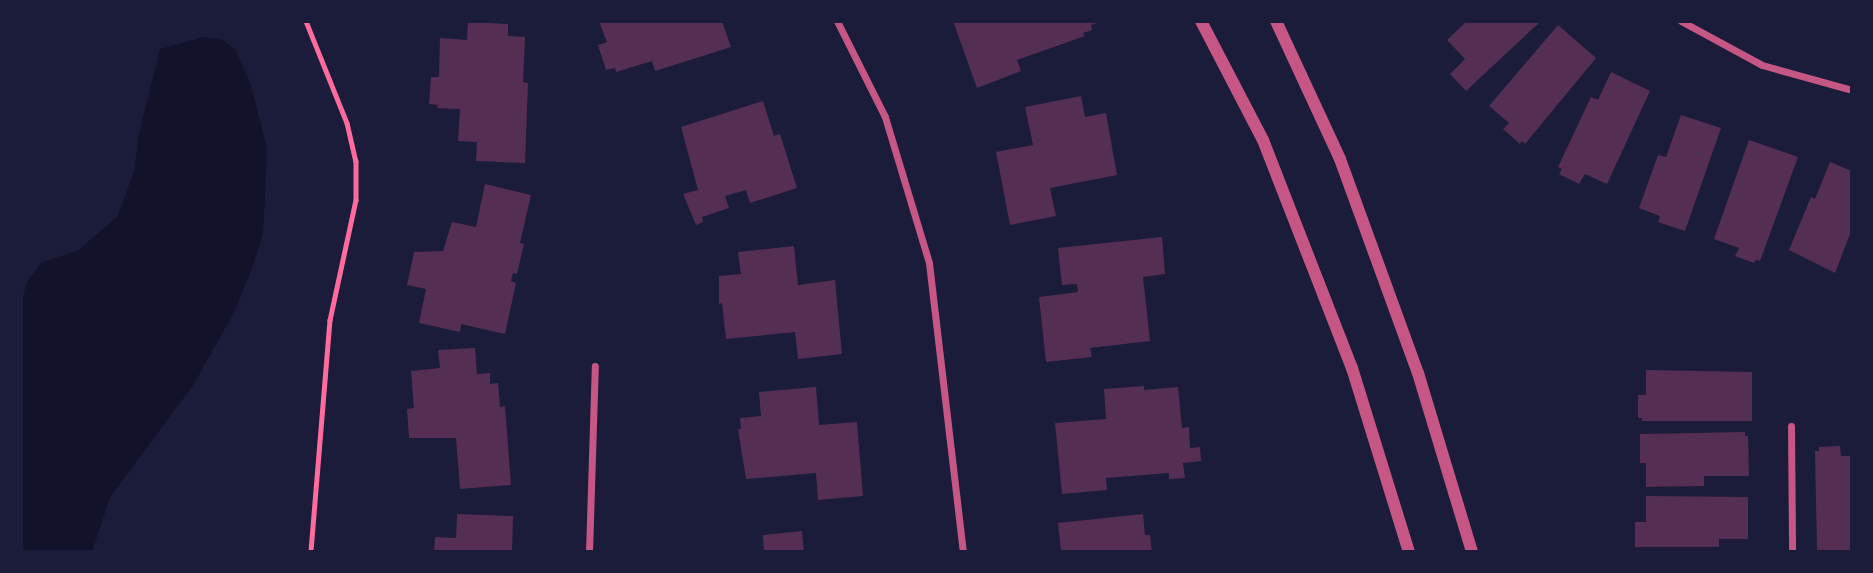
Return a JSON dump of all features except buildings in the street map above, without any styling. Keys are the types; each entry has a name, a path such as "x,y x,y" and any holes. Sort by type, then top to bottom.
{"street":[{"path":"837,21 885,117 929,263 963,552"},
{"path":"1201,21 1263,140 1352,368 1409,552"},
{"path":"1276,21 1340,159 1418,373 1472,552"},
{"path":"1681,21 1762,65 1852,90"},
{"path":"589,552 595,366"},
{"path":"1791,426 1792,552"}],"path":[{"path":"306,21 347,123 356,160 356,200 330,320 311,552"}],"shaded area":[{"path":"204,37 223,40 235,49 251,85 267,148 263,234 250,274 233,314 194,384 110,497 92,552 21,552 21,311 26,283 42,262 77,251 117,217 134,172 139,133 160,49"}]}
